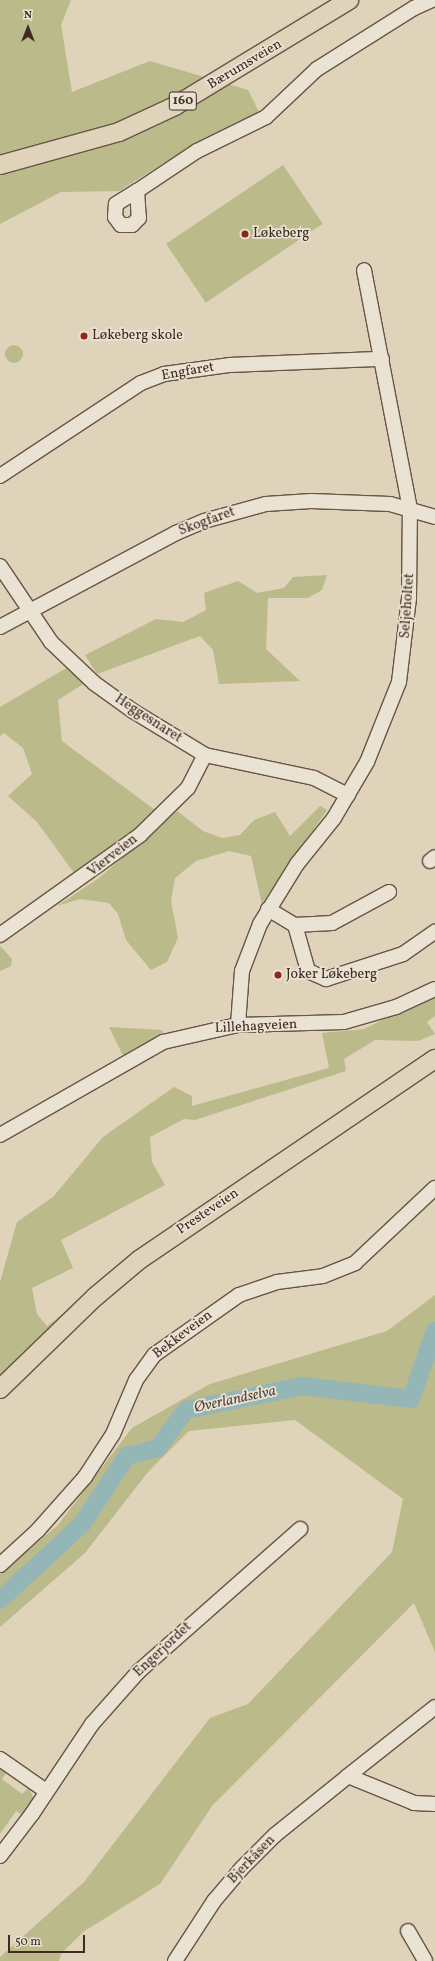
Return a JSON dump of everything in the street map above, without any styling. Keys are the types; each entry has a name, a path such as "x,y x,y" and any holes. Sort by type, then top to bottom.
{"main road":[{"name":"Bærumsveien","path":"0,165 118,132 163,111 349,0"},
{"name":"Presteveien","path":"0,1389 95,1297 139,1260 435,1059"}],"street":[{"path":"137,191 197,151 266,118 317,69 414,8 432,0"},
{"name":"Seljeholtet","path":"238,1025 242,971 268,909 348,795 376,744 399,682 409,598 410,509 364,270"},
{"name":"Engfaret","path":"0,476 141,383 164,374 230,365 382,359"},
{"name":"Skogfaret","path":"0,627 29,613 168,537 221,516 266,504 311,500 390,504 435,517"},
{"name":"Heggesnaret","path":"0,566 29,613 51,642 94,683 133,711 205,755 314,778 348,795"},
{"name":"Vierveien","path":"0,935 140,835 188,788 205,755"},
{"path":"268,909 295,925 332,923 389,892"},
{"path":"295,925 308,971 326,980 403,954 435,932"},
{"name":"Lillehagveien","path":"0,1134 164,1042 238,1025 344,1022 396,1007 435,989"},
{"name":"Bekkeveien","path":"0,1565 38,1530 85,1477 113,1434 136,1380 154,1356 239,1295 277,1282 323,1276 355,1263 435,1188"},
{"name":"Engerjordet","path":"0,1856 92,1724 138,1671 300,1529"},
{"name":"Bjerkåsen","path":"175,1961 214,1901 241,1869 275,1835 435,1707"},
{"path":"0,1759 46,1791"},
{"path":"348,1776 414,1803 435,1804"},
{"path":"408,1931 425,1961"}],"green space":[{"path":"0,0 71,0 61,25 72,92 150,61 248,90 260,114 194,144 119,191 61,192 0,224"},
{"name":"Løkeberg","path":"283,165 323,224 206,303 166,244"},
{"path":"14,345 20,348 23,354 20,360 14,363 8,360 5,354 8,348"},
{"path":"327,575 322,590 308,598 268,598 266,649 300,681 219,684 213,650 200,636 97,674 85,655 156,619 183,622 206,610 204,593 238,581 257,593 284,588 293,577"},
{"path":"68,667 85,683 58,700 62,741 155,810 123,843 77,877 37,822 8,796 32,774 23,748 4,733 0,736 0,707"},
{"path":"320,806 327,810 262,904 251,856 229,851 196,861 175,878 171,901 178,938 167,962 151,970 126,940 118,914 109,903 80,899 57,906 99,878 177,811 203,831 222,838 240,835 254,820 275,812 290,836"},
{"path":"0,946 12,959 11,966 0,971"},
{"path":"435,994 435,1016 427,1022 435,1034 418,1041 375,1040 344,1059 346,1071 195,1120 184,1119 150,1137 152,1162 165,1185 61,1240 73,1268 32,1288 37,1314 47,1326 74,1305 0,1380 0,1282 17,1222 53,1197 103,1137 174,1087 192,1096 192,1106 329,1068 322,1033 364,1029"},
{"path":"109,1027 162,1030 163,1036 123,1056"},
{"path":"435,1295 435,1652 414,1603 212,1806 160,1884 83,1932 61,1954 59,1961 0,1961 0,1957 84,1882 210,1718 248,1704 392,1552 403,1499 295,1420 189,1431 148,1472 85,1553 0,1627 0,1574 58,1525 132,1428 210,1384 387,1331"},
{"path":"0,1768 7,1772 2,1779 22,1794 29,1787 33,1798 24,1816 16,1811 0,1834"}],"waterway":[{"name":"Øverlandselva","path":"0,1600 82,1524 127,1456 158,1448 186,1410 303,1386 411,1399 435,1331"}],"place":[{"name":"Løkeberg","path":"245,234"},
{"name":"Løkeberg skole","path":"84,336"},
{"name":"Joker Løkeberg","path":"278,975"}]}
